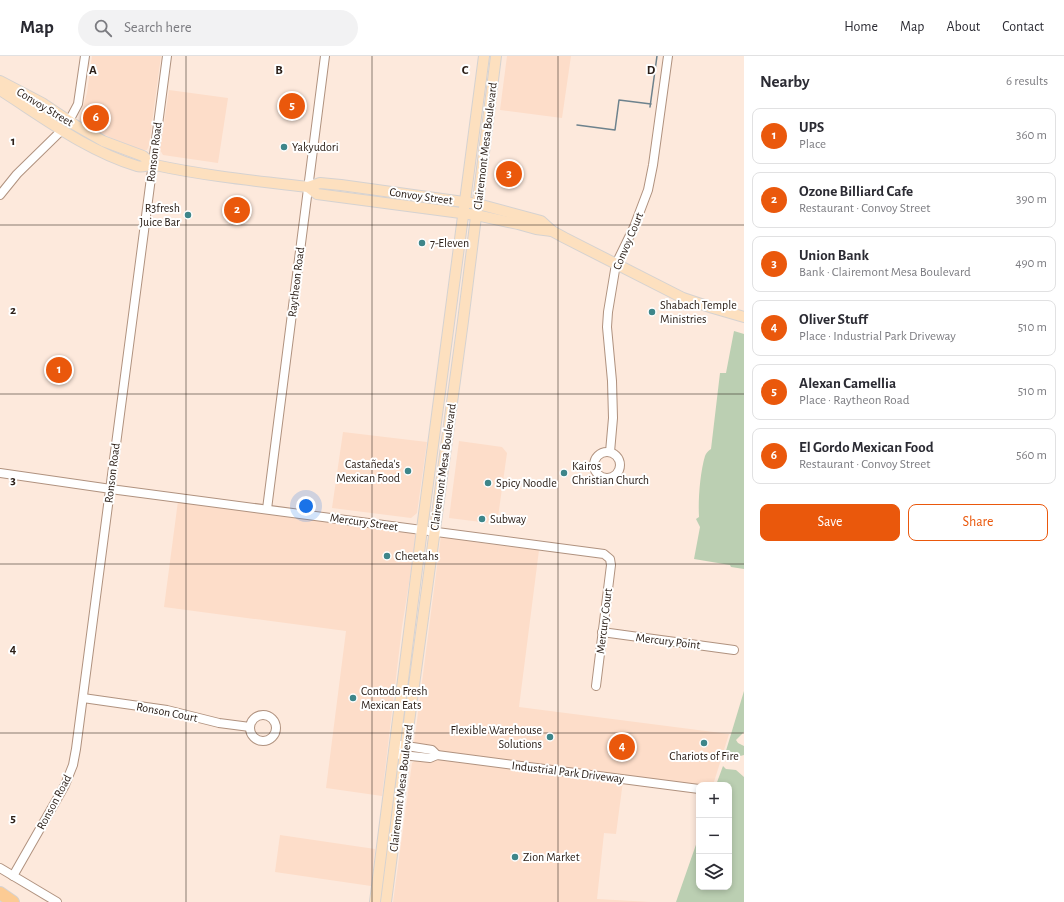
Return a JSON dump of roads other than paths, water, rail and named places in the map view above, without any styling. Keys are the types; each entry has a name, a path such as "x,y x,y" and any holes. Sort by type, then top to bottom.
{"highway":[{"path":"0,894 13,902"}],"main road":[{"name":"Clairemont Mesa Boulevard","path":"375,902 484,56"},
{"name":"Clairemont Mesa Boulevard","path":"386,902 478,204 496,56"},
{"name":"Convoy Street","path":"0,80 42,103 103,141 143,156 153,165"},
{"name":"Convoy Street","path":"0,90 94,149 140,167 153,165 191,172 308,187 320,183 478,204 541,221 552,231 683,298 744,317"},
{"path":"27,108 35,107 54,120 60,122 66,123 69,121"},
{"path":"62,130 71,130 103,141"},
{"name":"Convoy Street","path":"308,187 317,194 464,214 552,231"},
{"path":"744,312 744,317"}],"street":[{"path":"69,121 78,104 85,56"},
{"name":"Ronson Road","path":"13,876 70,775 76,749 167,56"},
{"name":"Raytheon Road","path":"266,509 325,56"},
{"name":"Convoy Court","path":"610,452 613,418 612,381 607,327 612,283 616,264 634,227 648,190 654,165 668,56"},
{"path":"0,195 17,174 62,130"},
{"name":"Mercury Street","path":"0,473 110,489 604,554 608,556"},
{"name":"Mercury Court","path":"596,686 611,565 608,556"},
{"name":"Mercury Point","path":"602,632 734,650"},
{"name":"Ronson Court","path":"83,698 167,710 219,723 250,727"},
{"name":"Industrial Park Driveway","path":"394,749 432,750 437,755 696,789"},
{"path":"0,868 57,902"}],"waterway":[{"path":"650,107 657,56"},
{"path":"577,125 615,130 619,100 651,104"}],"place":[{"name":"Alexan Camellia","path":"292,106"},
{"name":"El Gordo Mexican Food","path":"96,118"},
{"name":"Yakyudori","path":"284,147"},
{"name":"Union Bank","path":"509,174"},
{"name":"Ozone Billiard Cafe","path":"237,210"},
{"name":"R3fresh Juice Bar","path":"188,215"},
{"name":"7-Eleven","path":"422,243"},
{"name":"Shabach Temple Ministries","path":"652,312"},
{"name":"UPS","path":"59,370"},
{"name":"Castañeda's Mexican Food","path":"408,471"},
{"name":"Kairos Christian Church","path":"564,473"},
{"name":"Spicy Noodle","path":"488,483"},
{"name":"Subway","path":"482,519"},
{"name":"Cheetahs","path":"387,556"},
{"name":"Contodo Fresh Mexican Eats","path":"353,698"},
{"name":"Flexible Warehouse Solutions","path":"550,737"},
{"name":"Chariots of Fire","path":"704,743"},
{"name":"Oliver Stuff","path":"622,747"},
{"name":"Zion Market","path":"515,857"}]}
